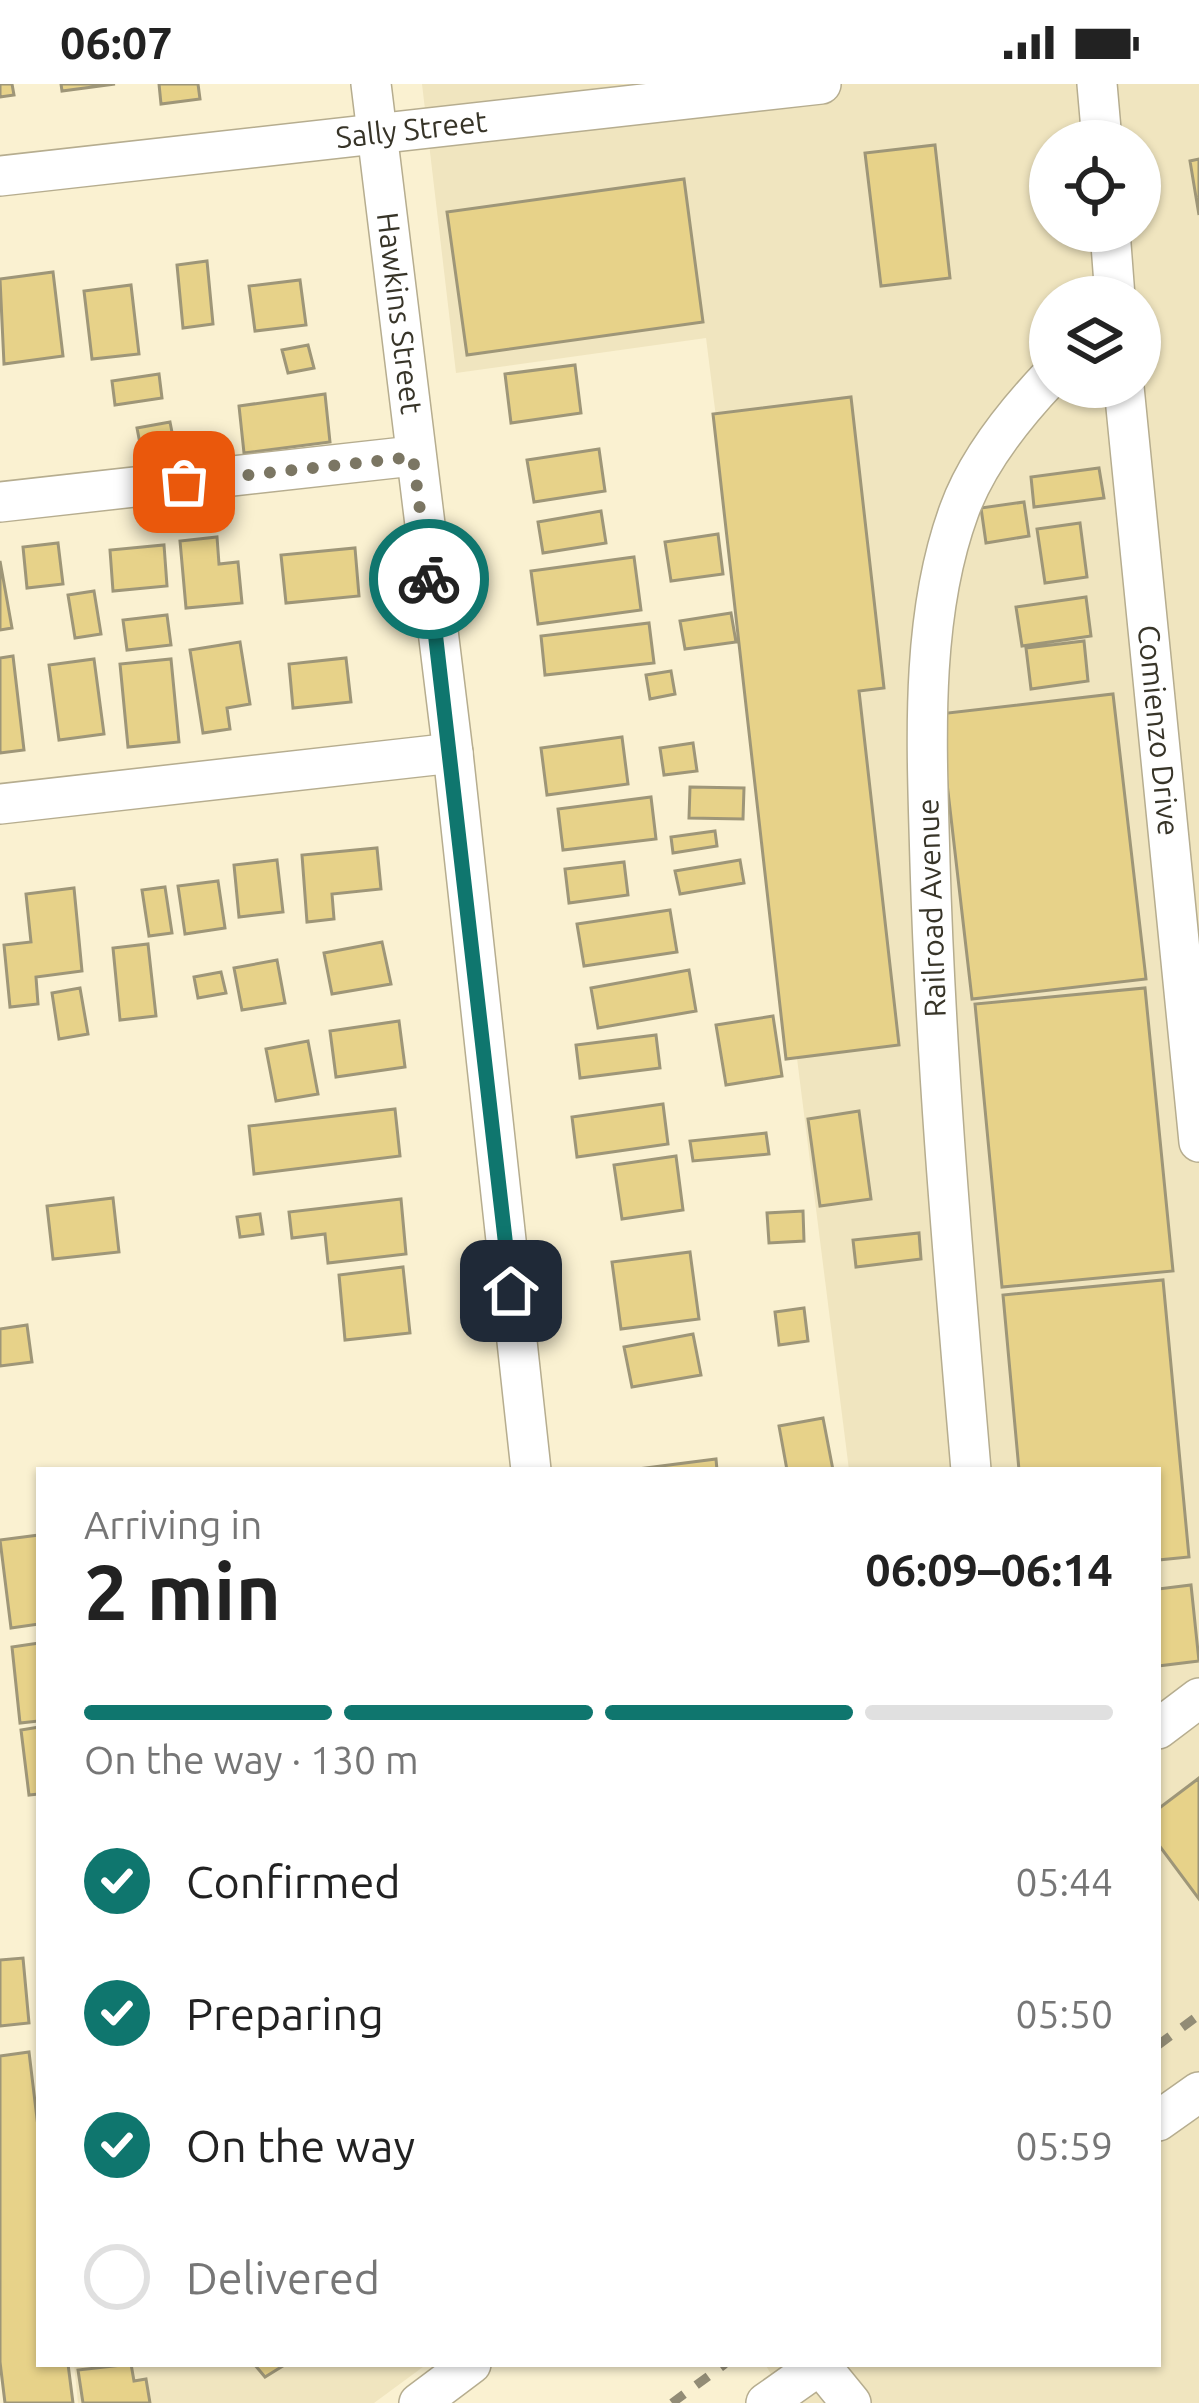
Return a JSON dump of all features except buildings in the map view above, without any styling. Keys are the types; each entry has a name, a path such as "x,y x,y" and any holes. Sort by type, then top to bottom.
{"street":[{"name":"Hawkins Street","path":"370,84 453,753 531,1467"},
{"name":"Sally Street","path":"0,176 821,84"},
{"path":"1097,84 1100,120"},
{"name":"Railroad Avenue","path":"971,1467 932,926 930,678 942,580 961,505 1000,435 1029,401"},
{"name":"Comienzo Drive","path":"1126,408 1199,1142"},
{"path":"0,502 413,457"},
{"path":"0,805 453,753"},
{"path":"1161,1727 1199,1698"},
{"path":"1161,2119 1199,2092"},
{"path":"419,2403 467,2367"},
{"path":"766,2403 817,2367"},
{"path":"822,2367 851,2403"}],"shaded area":[{"path":"422,84 1199,84 1199,2403 788,2403 767,2367 1161,2367 1161,1467 849,1467 706,338 456,373"},
{"path":"74,2367 423,2367 374,2403 78,2403"}],"railway":[{"path":"1161,2043 1199,2015"},
{"path":"672,2403 721,2367"}],"way so far":[{"path":"184,482 413,457 429,579"}],"route":[{"path":"429,579 453,753 511,1291"}]}
